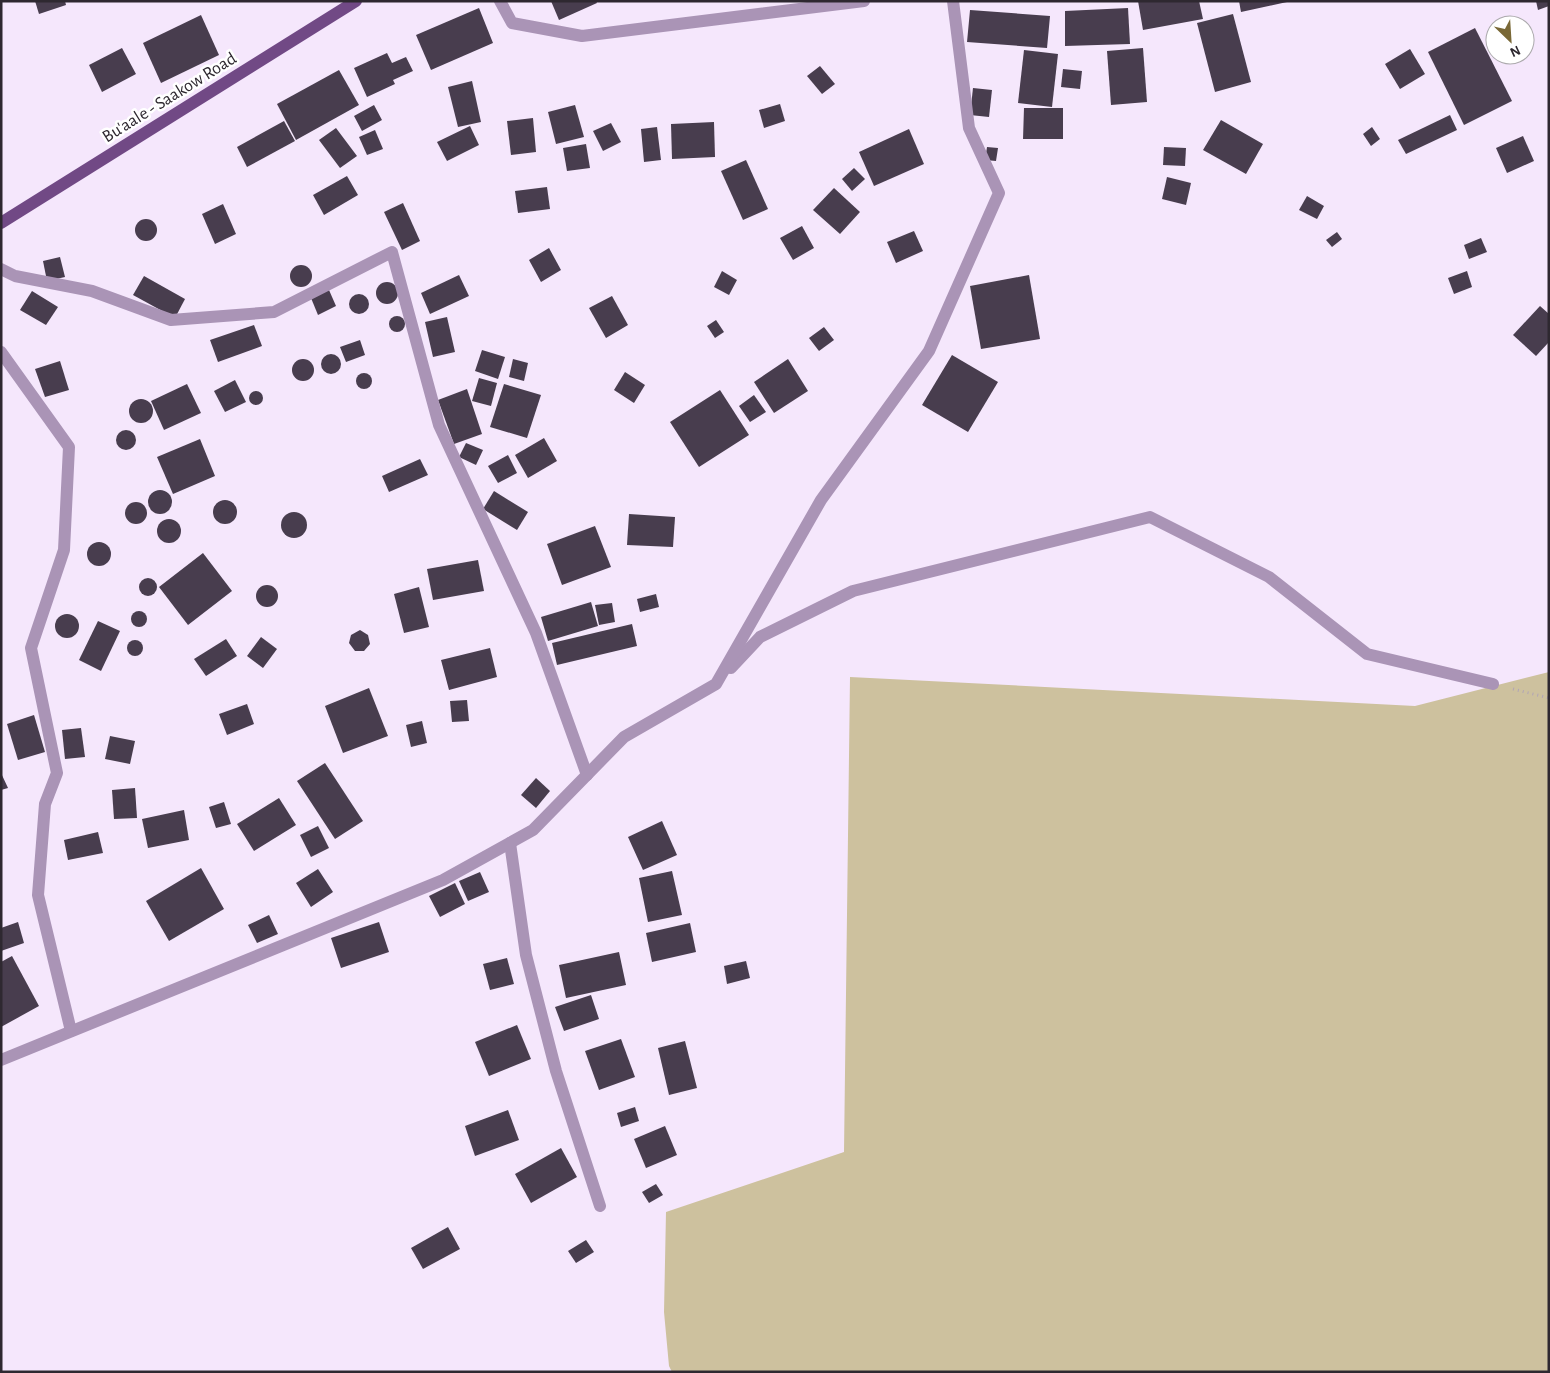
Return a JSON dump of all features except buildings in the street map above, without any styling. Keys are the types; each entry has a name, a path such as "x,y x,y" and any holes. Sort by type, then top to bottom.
{"main road":[{"name":"Bu'aale - Saakow Road","path":"1,223 356,1"}],"street":[{"path":"500,1 512,23 582,36 864,1"},
{"path":"716,684 821,500 930,351 999,192 969,128 952,1"},
{"path":"1,269 14,276 92,291 171,320 274,312 392,252 440,425 536,632 587,775"},
{"path":"1,352 69,447 64,550 31,648 57,773 45,804 38,895 71,1031"},
{"path":"1,1060 443,880 532,830 624,737 716,684 760,637 853,591 1150,517 1269,577 1367,654 1493,684"},
{"path":"510,843 526,955 556,1072 600,1206"}],"path":[{"path":"1493,684 1549,698"}],"shaded area":[{"path":"1549,672 1549,1372 672,1372 669,1366 664,1312 666,1212 844,1152 850,677 1415,706"}]}
